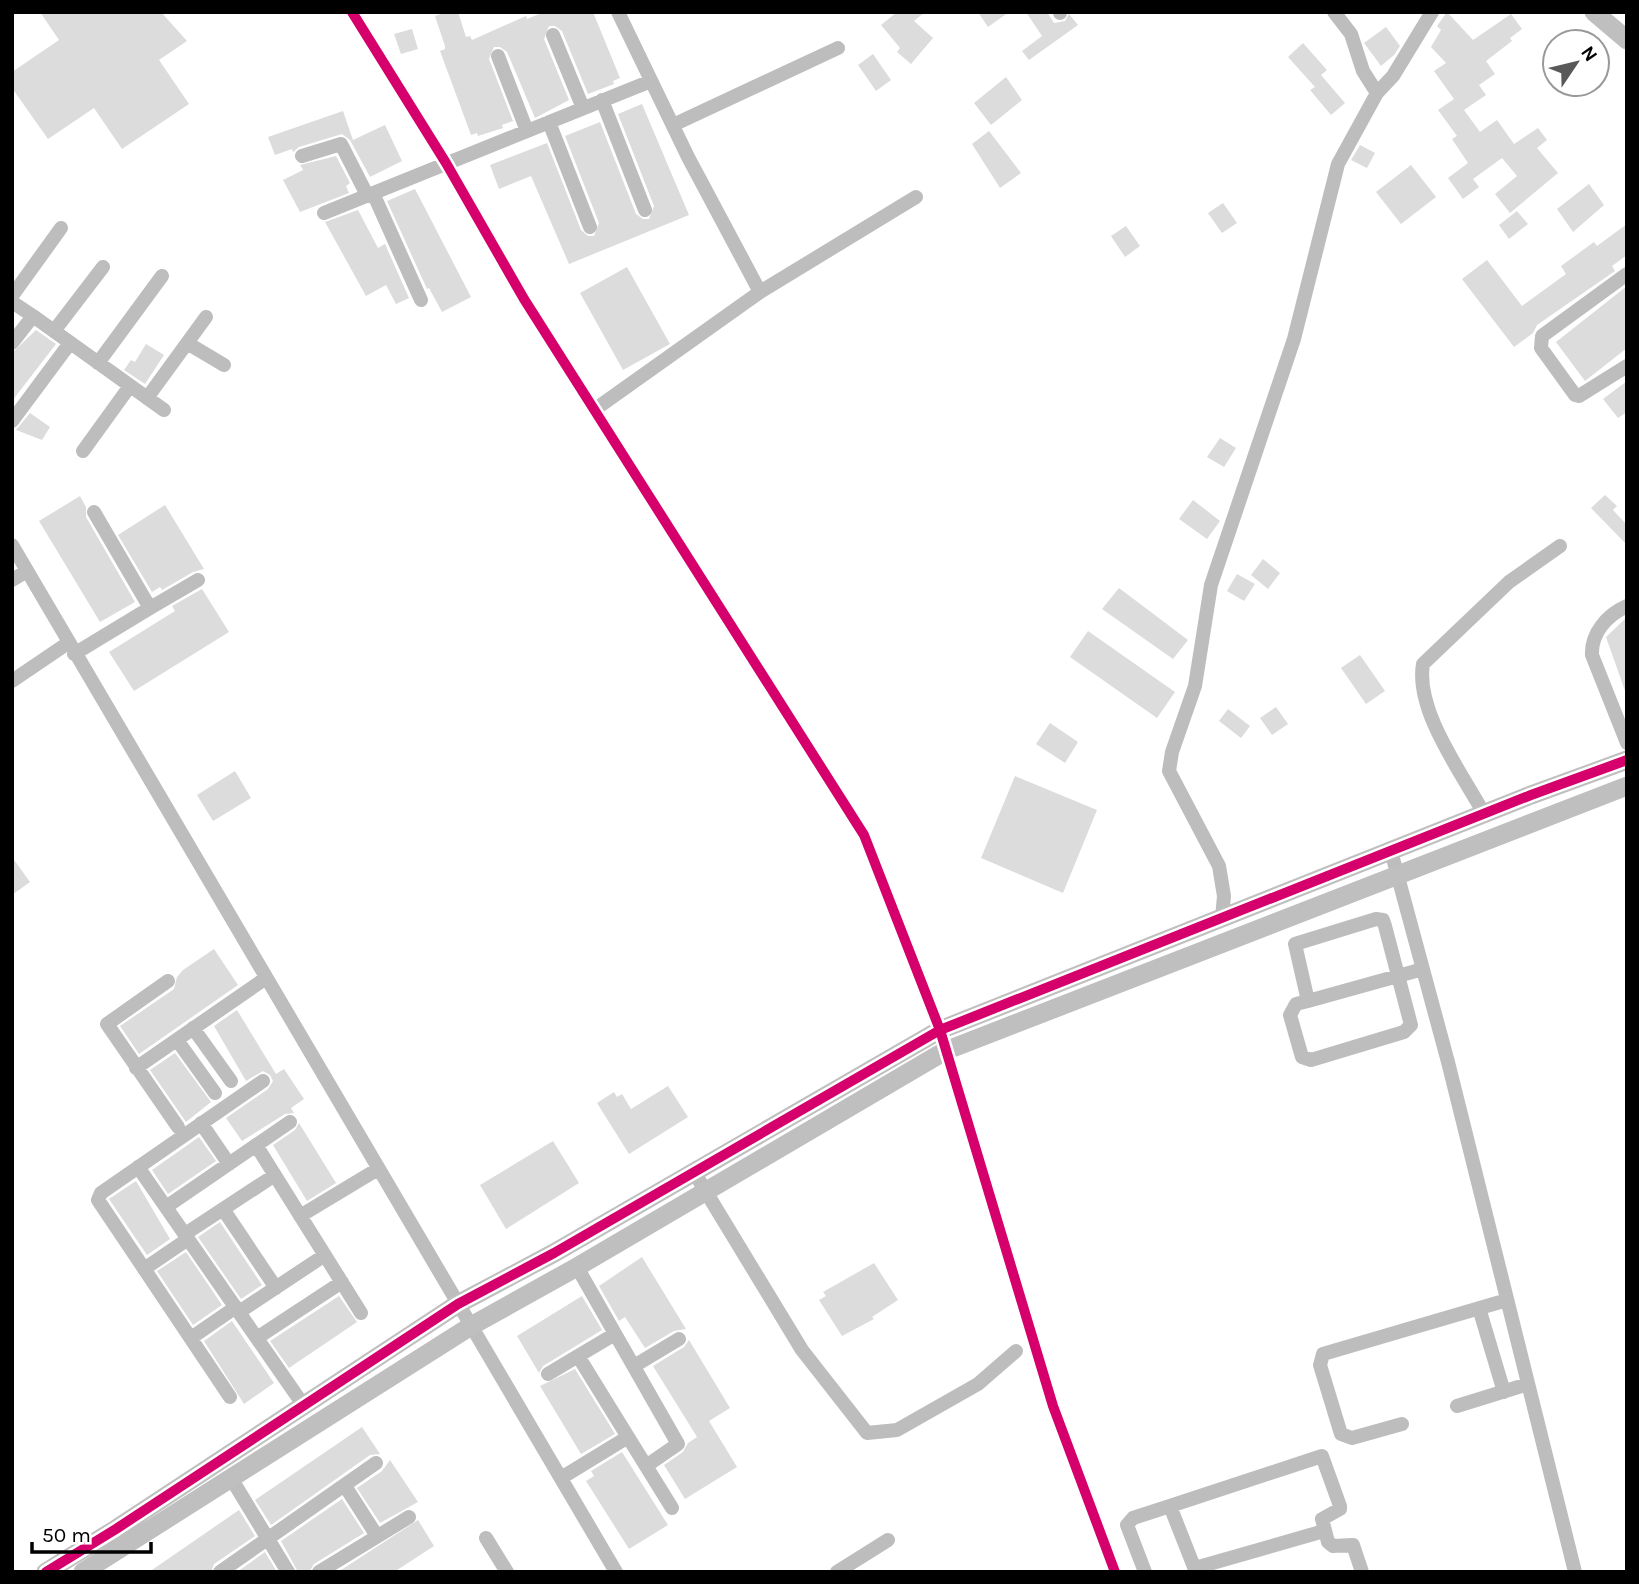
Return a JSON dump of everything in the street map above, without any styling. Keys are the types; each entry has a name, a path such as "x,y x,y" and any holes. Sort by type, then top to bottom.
{"street":[{"path":"352,12 446,163 524,299 864,835 940,1030 1053,1406 1115,1572"},
{"path":"618,12 760,292"},
{"path":"1334,12 1351,34 1363,71 1377,93"},
{"path":"1222,918 1224,897 1219,866 1169,771 1195,686 1211,585 1294,339 1338,164 1377,93 1393,76 1432,12"},
{"path":"1594,12 1627,40"},
{"path":"554,35 583,108"},
{"path":"673,125 838,48"},
{"path":"498,56 527,131"},
{"path":"324,212 651,80"},
{"path":"602,100 645,210"},
{"path":"549,122 590,227"},
{"path":"302,156 341,144 370,194 421,300"},
{"path":"594,410 760,292 916,197"},
{"path":"61,228 12,299 164,410"},
{"path":"54,331 103,267"},
{"path":"1627,274 1542,336 1541,348 1575,395 1580,396 1627,366"},
{"path":"99,363 162,276"},
{"path":"12,343 33,316"},
{"path":"147,398 206,317"},
{"path":"12,421 70,343"},
{"path":"187,343 224,366"},
{"path":"83,451 130,386"},
{"path":"94,512 150,608"},
{"path":"12,545 617,1572"},
{"path":"1484,814 1435,726 1421,681 1423,664 1509,582 1560,546"},
{"path":"12,580 27,571"},
{"path":"12,681 198,580"},
{"path":"1625,733 1592,655 1591,643 1597,631 1618,610 1627,606"},
{"path":"46,1572 458,1304 940,1030 1627,760"},
{"path":"83,1572 471,1326 577,1268 945,1051 1627,786"},
{"path":"1391,851 1575,1572"},
{"path":"1308,1001 1295,944 1376,919 1383,920 1399,975 1411,1022 1408,1029 1311,1060 1303,1057 1290,1014 1296,1004 1308,1001 1399,975 1423,969"},
{"path":"136,1068 265,978"},
{"path":"168,981 107,1024 178,1127"},
{"path":"194,1028 231,1081"},
{"path":"177,1040 215,1093"},
{"path":"230,1397 98,1200 101,1194 138,1167 262,1081"},
{"path":"166,1207 290,1122"},
{"path":"201,1123 229,1164"},
{"path":"256,1145 361,1313"},
{"path":"138,1167 304,1406"},
{"path":"300,1216 378,1169"},
{"path":"694,1172 707,1189 802,1350 867,1433 897,1430 978,1384 1016,1351"},
{"path":"144,1269 223,1209 275,1175"},
{"path":"223,1209 276,1288"},
{"path":"191,1338 276,1288 325,1255"},
{"path":"577,1268 678,1441 677,1447 646,1466"},
{"path":"257,1338 342,1282"},
{"path":"1402,1424 1352,1438 1341,1434 1320,1365 1323,1354 1507,1300"},
{"path":"1479,1308 1504,1392"},
{"path":"548,1374 615,1334"},
{"path":"634,1366 679,1339"},
{"path":"578,1356 672,1508"},
{"path":"1457,1406 1528,1384"},
{"path":"561,1478 628,1437"},
{"path":"1145,1572 1127,1525 1133,1518 1322,1456 1340,1506 1340,1509 1322,1519 1324,1531 1330,1544 1353,1545 1362,1572"},
{"path":"220,1572 376,1464"},
{"path":"231,1478 288,1572"},
{"path":"345,1486 377,1536"},
{"path":"1170,1506 1196,1570 1324,1531"},
{"path":"319,1572 409,1517"},
{"path":"486,1538 507,1572"},
{"path":"837,1572 888,1540"}],"building":[{"path":"40,12 161,12 187,41 159,60 189,104 122,149 94,108 48,139 12,88 12,72 59,40"},
{"path":"458,12 466,37 470,36 472,40 526,16 527,19 544,12 593,12 620,78 613,81 614,84 588,94 562,31 555,26 549,26 544,39 569,100 535,118 507,52 500,47 494,47 489,59 513,121 502,125 503,128 478,136 477,133 471,135 440,51 445,49 445,46 435,16"},
{"path":"897,12 925,12 914,21 933,38 911,64 897,52 900,48 881,25"},
{"path":"978,12 1009,12 988,27"},
{"path":"1026,12 1047,12 1054,23 1065,21 1069,14 1078,25 1029,60 1022,51 1042,36"},
{"path":"1447,12 1473,40 1511,14 1522,29 1510,38 1512,41 1486,61 1495,74 1479,85 1486,95 1464,110 1480,132 1497,120 1514,144 1538,128 1547,140 1537,148 1558,173 1510,213 1495,194 1517,176 1502,158 1473,179 1479,187 1463,199 1448,178 1468,163 1452,139 1457,136 1438,110 1454,99 1434,71 1446,63 1431,47 1441,30 1437,26"},
{"path":"1386,27 1400,46 1381,66 1364,43"},
{"path":"412,29 418,49 401,54 394,34"},
{"path":"1303,43 1327,70 1321,75 1345,103 1331,115 1310,90 1315,87 1288,57"},
{"path":"873,54 891,80 876,91 858,65"},
{"path":"1006,77 1022,100 991,125 974,103"},
{"path":"642,104 689,215 569,264 531,176 499,189 490,165 547,143 581,230 588,236 594,236 599,223 565,136 600,122 636,214 643,219 649,219 654,206 618,114"},
{"path":"343,111 353,140 385,125 402,161 370,177 350,140 342,134 299,147 293,152 292,149 275,155 268,137"},
{"path":"989,131 1021,173 1000,188 972,144"},
{"path":"1360,145 1375,153 1367,168 1351,160"},
{"path":"336,156 350,183 346,186 349,193 300,212 283,180 303,170 300,165"},
{"path":"1411,165 1436,197 1401,224 1376,192"},
{"path":"1589,184 1604,205 1573,232 1557,209"},
{"path":"415,189 471,297 442,312 429,288 427,289 387,201"},
{"path":"1223,203 1237,223 1222,233 1208,213"},
{"path":"358,210 378,248 385,244 409,298 396,304 386,285 366,296 325,222"},
{"path":"1517,211 1528,224 1509,239 1499,225"},
{"path":"1627,224 1627,255 1612,266 1615,271 1537,325 1533,333 1514,347 1462,279 1487,260 1522,306 1566,274 1561,266 1594,242 1597,246"},
{"path":"1126,226 1140,246 1125,257 1111,236"},
{"path":"627,267 670,344 623,370 580,293"},
{"path":"1627,286 1627,348 1585,381 1556,342"},
{"path":"36,330 56,344 12,401 12,353"},
{"path":"146,344 164,355 145,384 124,370 131,360 135,362"},
{"path":"1627,381 1627,412 1618,418 1603,399"},
{"path":"30,413 50,427 42,440 16,430"},
{"path":"1220,438 1236,448 1224,467 1207,457"},
{"path":"1605,495 1617,506 1613,510 1627,525 1627,545 1591,508"},
{"path":"80,496 86,507 86,517 135,602 100,622 39,521"},
{"path":"1193,500 1220,521 1207,539 1179,519"},
{"path":"165,505 204,569 193,572 162,590 160,587 152,592 118,535"},
{"path":"1263,559 1280,573 1268,589 1251,575"},
{"path":"1237,574 1255,584 1244,601 1227,591"},
{"path":"1119,588 1188,640 1173,659 1102,609"},
{"path":"202,589 229,632 134,691 109,652 175,611 172,606"},
{"path":"1627,617 1627,691 1625,691 1606,637"},
{"path":"1088,631 1175,692 1157,718 1070,657"},
{"path":"1360,655 1385,691 1366,704 1341,668"},
{"path":"1276,707 1288,724 1272,735 1260,718"},
{"path":"1228,709 1250,726 1241,738 1219,721"},
{"path":"1050,723 1078,742 1065,763 1036,744"},
{"path":"235,771 251,798 213,821 197,795"},
{"path":"1015,776 1097,810 1063,893 981,858"},
{"path":"12,857 30,882 12,895"},
{"path":"214,949 238,985 139,1054 120,1026 174,989 177,977 183,970"},
{"path":"237,1010 276,1074 284,1069 304,1099 291,1108 294,1113 285,1114 242,1141 226,1118 268,1089 273,1081 270,1075 263,1071 246,1081 214,1026"},
{"path":"175,1053 211,1102 186,1122 150,1070"},
{"path":"668,1086 688,1117 629,1154 597,1103 614,1092 617,1097 622,1094 631,1109"},
{"path":"299,1123 336,1183 307,1201 273,1145 295,1130"},
{"path":"199,1137 216,1161 168,1194 152,1170"},
{"path":"553,1141 579,1183 506,1229 480,1185"},
{"path":"136,1181 170,1239 147,1255 109,1199"},
{"path":"220,1222 262,1285 241,1299 198,1237"},
{"path":"186,1252 222,1305 193,1325 157,1271"},
{"path":"642,1257 686,1329 674,1331 645,1348 625,1317 619,1321 599,1286"},
{"path":"874,1263 898,1300 872,1317 874,1319 842,1336 819,1300 826,1296 823,1292"},
{"path":"339,1296 357,1322 289,1368 270,1341"},
{"path":"582,1296 602,1330 543,1366 539,1373 517,1336"},
{"path":"232,1321 274,1383 244,1404 204,1341"},
{"path":"689,1340 730,1408 709,1421 737,1467 685,1499 664,1465 683,1452 688,1443 697,1437 653,1366 684,1347"},
{"path":"575,1369 615,1434 581,1454 540,1386"},
{"path":"362,1427 380,1454 370,1455 271,1525 255,1500"},
{"path":"622,1452 668,1525 629,1549 586,1481 594,1476 591,1471"},
{"path":"390,1460 418,1502 380,1523 357,1488 382,1471"},
{"path":"342,1499 364,1533 314,1564 309,1572 298,1572 281,1541"},
{"path":"239,1510 255,1536 214,1564 211,1572 149,1572"},
{"path":"418,1520 434,1546 394,1572 338,1572"},
{"path":"265,1552 277,1572 237,1572"}],"cycle path":[{"path":"352,12 446,163 524,299 864,835 940,1030 1053,1406 1115,1572"},
{"path":"46,1572 116,1529 458,1304 554,1253 940,1030 1531,795 1627,760"}]}
